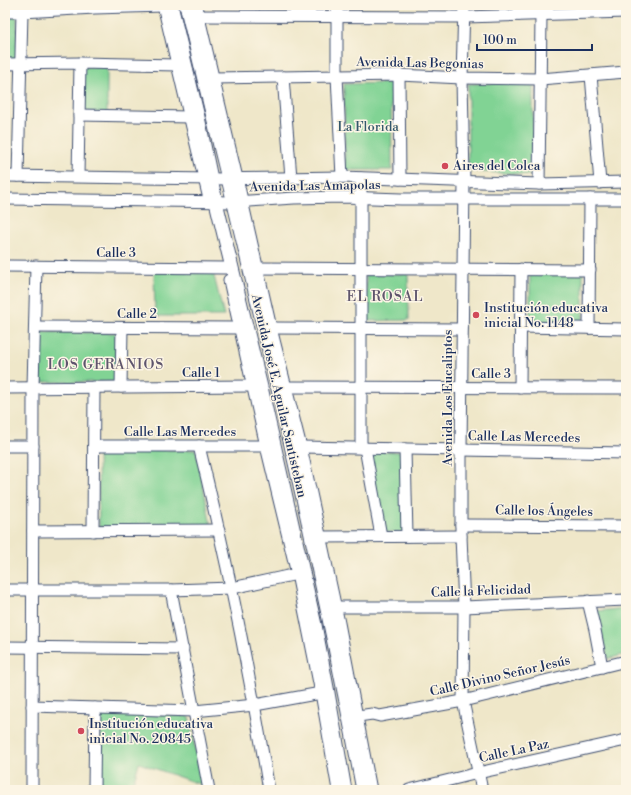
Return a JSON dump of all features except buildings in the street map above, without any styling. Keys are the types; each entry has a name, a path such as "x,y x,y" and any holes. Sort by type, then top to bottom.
{"main road":[{"name":"Avenida José E. Aguilar Santisteban","path":"166,5 213,202 262,394 315,626 345,790"},
{"name":"Avenida José E. Aguilar Santisteban","path":"186,5 238,201 249,268 292,447 331,624 363,790"}],"street":[{"name":"Avenida José E. Aguilar Santisteban","path":"166,5 177,65 190,117 208,178"},
{"path":"5,12 95,6 166,5"},
{"path":"337,5 337,76 342,177"},
{"name":"Avenida Los Eucaliptos","path":"464,5 465,17 462,78 464,182 461,450 461,530 464,607 463,701 482,790"},
{"path":"197,10 336,17 465,17 519,10 541,14 575,9 626,12"},
{"name":"Avenida José E. Aguilar Santisteban","path":"197,10 213,78 232,178"},
{"path":"18,176 22,12"},
{"path":"539,184 541,14"},
{"path":"5,64 80,63 177,65"},
{"path":"78,176 80,63"},
{"name":"Avenida Las Begonias","path":"213,78 399,75 462,78 540,79 626,72"},
{"path":"399,75 400,179"},
{"path":"591,75 600,183"},
{"path":"283,77 291,178"},
{"path":"79,116 190,117"},
{"name":"Avenida Las Amapolas","path":"5,176 208,178 342,177 539,184 626,182"},
{"path":"361,178 360,329 363,448 381,536"},
{"name":"Avenida Las Amapolas","path":"5,199 213,202 294,198 360,198 401,200 626,199"},
{"path":"589,328 590,199"},
{"name":"Avenida José E. Aguilar Santisteban","path":"238,201 257,268 270,328 301,447 336,607 359,720 371,790"},
{"name":"Avenida José E. Aguilar Santisteban","path":"213,202 252,386 297,574 321,693 338,790"},
{"name":"Calle 3","path":"5,266 226,268"},
{"path":"32,790 33,388 36,266"},
{"path":"257,268 590,270"},
{"path":"520,388 521,269"},
{"name":"Calle 2","path":"35,327 239,328"},
{"path":"520,327 626,329"},
{"path":"121,387 122,328"},
{"path":"270,328 462,329"},
{"name":"Calle 1","path":"5,388 252,386"},
{"path":"93,531 94,387"},
{"name":"Calle 3","path":"285,387 626,388"},
{"path":"5,446 33,446"},
{"name":"Calle Las Mercedes","path":"94,446 266,446"},
{"path":"199,446 232,588 255,705 269,790"},
{"name":"Calle Las Mercedes","path":"301,447 626,453"},
{"path":"405,449 406,536"},
{"name":"Calle los Ángeles","path":"320,537 406,536 461,530 626,526"},
{"path":"33,531 219,530"},
{"path":"5,590 171,590 232,588 297,574"},
{"path":"171,590 209,790"},
{"name":"Calle la Felicidad","path":"336,607 464,607 626,600"},
{"path":"588,601 602,667"},
{"path":"5,647 183,649"},
{"name":"Calle Divino Señor Jesús","path":"359,720 372,714 380,716 463,701 626,661"},
{"path":"32,706 194,711 255,705 321,693"},
{"path":"94,790 95,708"},
{"name":"Calle La Paz","path":"409,790 626,740"}],"green space":[{"path":"5,16 17,17 17,60 5,60"},
{"path":"83,67 107,67 107,113 83,113"},
{"path":"533,82 533,175 468,171 468,84"},
{"name":"La Florida","path":"391,83 392,170 345,170 344,84"},
{"path":"154,271 213,272 224,316 155,316"},
{"path":"530,273 583,273 583,321 530,321"},
{"path":"366,274 408,274 409,320 367,321"},
{"path":"39,332 116,333 115,382 40,382"},
{"path":"98,450 196,450 211,526 99,527"},
{"path":"368,451 405,452 404,533 383,532"},
{"path":"626,608 626,654 608,659 596,611"},
{"path":"101,713 189,716 202,785 139,763 131,790 101,790"}],"place":[{"name":"Aires del Colca","path":"445,166"},
{"name":"Institución educativa inicial No. 1148","path":"476,315"},
{"name":"Institución educativa inicial No. 20845","path":"81,731"}],"district":[{"name":"EL ROSAL","path":"385,297"},
{"name":"LOS GERANIOS","path":"106,365"}]}
